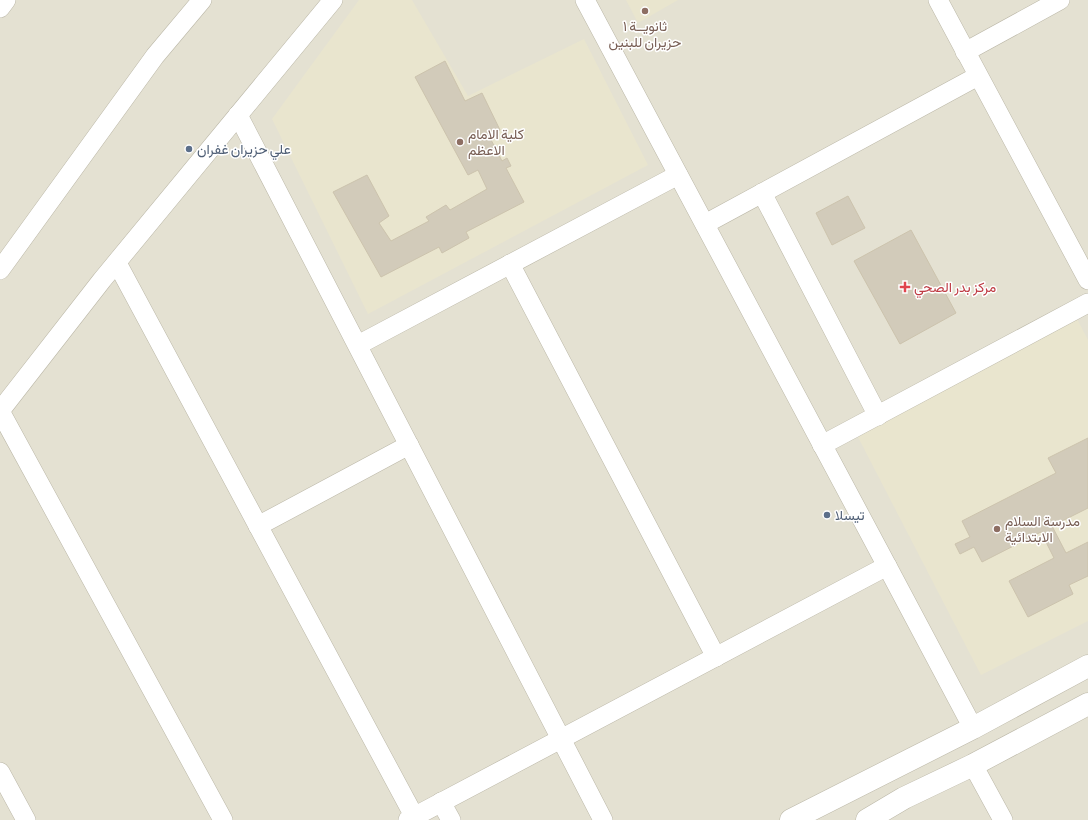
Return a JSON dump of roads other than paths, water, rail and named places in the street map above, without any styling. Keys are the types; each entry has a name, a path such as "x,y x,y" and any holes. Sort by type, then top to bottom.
{"street":[{"path":"0,8 6,0"},
{"path":"0,270 155,56 202,0"},
{"path":"223,820 0,411 117,263 333,0"},
{"path":"585,0 973,728"},
{"path":"938,0 1088,280"},
{"path":"965,52 1060,0"},
{"path":"705,224 978,76"},
{"path":"238,115 604,820"},
{"path":"358,345 678,175"},
{"path":"762,193 878,416"},
{"path":"117,263 258,526 411,818 887,566"},
{"path":"510,264 716,657"},
{"path":"822,445 1088,303"},
{"path":"258,526 409,445"},
{"path":"792,820 889,769 973,728 1088,666"},
{"path":"867,820 904,798 973,765 1088,704"},
{"path":"973,765 1003,820"},
{"path":"889,769 904,798"},
{"path":"0,772 26,820"},
{"path":"441,802 451,820"}],"place":[{"name":"ثانويــة ١ حزيران للبنين","path":"645,11"},
{"name":"كلية الامام الاعظم","path":"460,142"},
{"name":"علي حزيران غفران","path":"189,149"},
{"name":"مركز بدر الصحي","path":"905,287"},
{"name":"تيسلا","path":"827,515"},
{"name":"مدرسة السلام الابتدائية","path":"997,529"}]}
